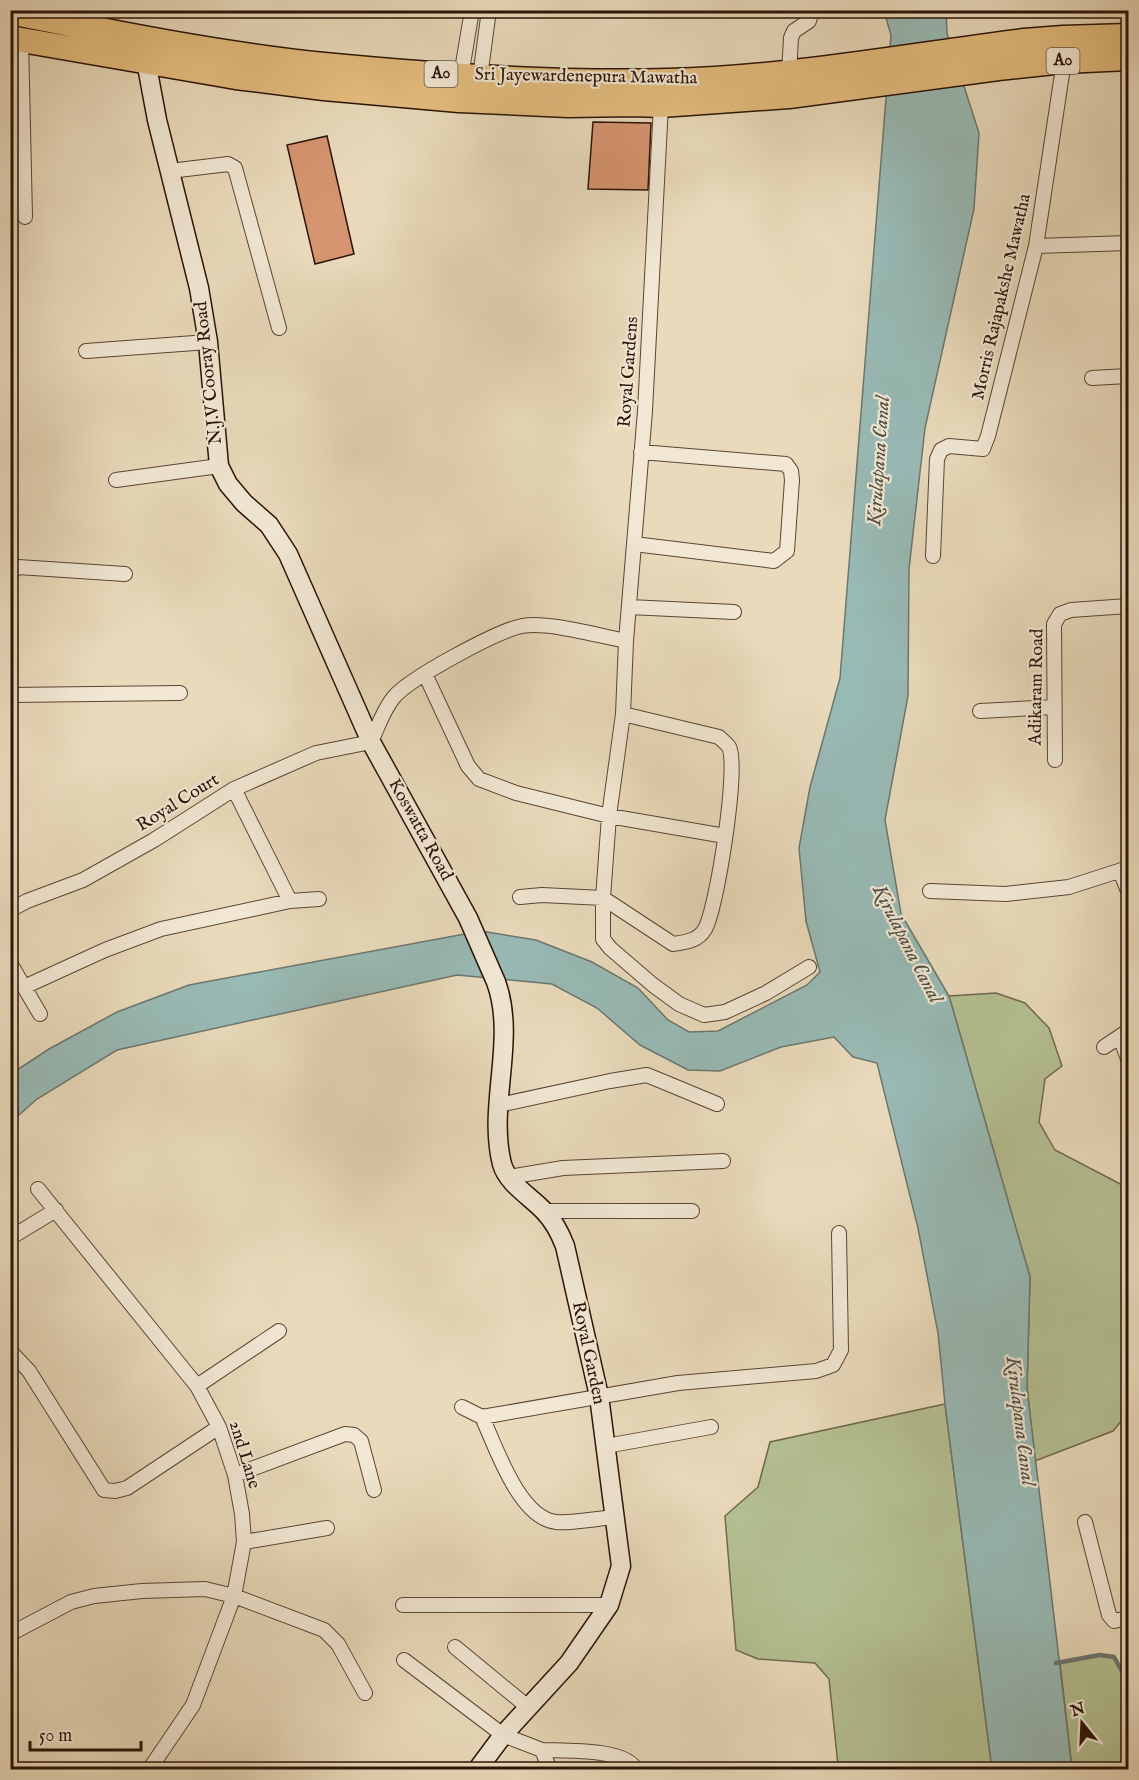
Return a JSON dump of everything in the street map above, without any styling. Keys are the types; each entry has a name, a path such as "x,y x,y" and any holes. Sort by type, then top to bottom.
{"highway":[{"name":"Sri Jayewardenepura Mawatha","path":"10,12 97,20 177,44 322,64 470,76 668,81 789,74 876,74"},
{"name":"Sri Jayewardenepura Mawatha","path":"16,39 236,77 336,89 459,100 568,105 661,105 789,96 876,74 995,57 1063,38 1128,36"},
{"name":"Sri Jayewardenepura Mawatha","path":"995,57 1064,61 1128,58"}],"street":[{"path":"470,76 472,10"},
{"path":"470,76 489,10"},
{"path":"789,74 790,38 794,31 809,21 812,10"},
{"path":"16,39 26,217"},
{"name":"N.J.V Cooray Road","path":"146,61 157,120 199,288 208,342 219,466 233,490 268,525 288,554 371,742"},
{"name":"Morris Rajapakshe Mawatha","path":"933,556 940,450 949,446 983,449 988,436 1036,246 1064,61"},
{"name":"Royal Gardens","path":"661,105 645,411 626,641 623,714 609,816 603,898 603,939 610,948 679,1004 704,1015 725,1012 766,993 809,967"},
{"path":"170,171 228,164 235,168 279,328"},
{"path":"1036,246 1128,243"},
{"path":"86,351 208,342"},
{"path":"1092,378 1128,376"},
{"path":"634,544 774,561 787,551 788,541 792,480 791,471 786,464 641,452"},
{"path":"116,480 219,466"},
{"path":"10,573 18,567 125,574"},
{"name":"Adikaram Road","path":"1054,760 1054,624 1060,614 1071,610 1128,606"},
{"path":"629,607 734,612"},
{"path":"371,742 382,716 395,696 425,674 501,633 524,625 557,627 626,641"},
{"path":"425,674 468,766 478,779 516,793 609,816 725,836"},
{"path":"10,695 180,693"},
{"path":"980,711 1054,707"},
{"path":"520,897 542,894 603,898 673,944 692,941 704,930 712,908 725,836 731,760 729,747 719,738 623,714"},
{"name":"Royal Court","path":"10,910 27,901 83,880 154,840 234,789 316,753 371,742"},
{"name":"Koswatta Road","path":"371,742 468,918"},
{"path":"234,789 291,901"},
{"path":"930,891 1006,894 1069,887 1124,869 1128,891"},
{"path":"24,987 105,950 161,929 291,901 319,899"},
{"name":"Royal Garden","path":"468,918 499,992 504,1042 499,1105 499,1148 502,1167 509,1177 545,1211 557,1228 565,1246 599,1396 621,1566 609,1605 569,1663 503,1735 477,1770"},
{"path":"10,963 40,1014"},
{"path":"1104,1047 1124,1034 1128,1059"},
{"path":"499,1105 647,1075 717,1104"},
{"path":"509,1177 563,1168 723,1161"},
{"name":"2nd Lane","path":"38,1189 197,1386 219,1427 235,1475 244,1542 234,1596 193,1705 149,1770"},
{"path":"10,1238 56,1210"},
{"path":"545,1211 692,1211"},
{"path":"462,1407 482,1417 678,1383 816,1371 833,1365 841,1350 839,1233"},
{"path":"197,1386 279,1331"},
{"path":"10,1351 28,1371 104,1490 115,1491 127,1488 219,1427"},
{"path":"482,1417 517,1492 529,1509 555,1522 615,1517"},
{"path":"606,1446 711,1427"},
{"path":"235,1475 345,1434 354,1435 361,1441 374,1490"},
{"path":"1085,1522 1109,1615 1114,1621 1128,1618"},
{"path":"244,1542 327,1528"},
{"path":"10,1634 71,1602 94,1596 142,1591 205,1589 234,1596 324,1630 338,1644 365,1693"},
{"path":"403,1605 609,1605"},
{"path":"455,1647 529,1707"},
{"path":"404,1660 503,1735 542,1750 596,1752 622,1758 634,1764 636,1770"},
{"path":"542,1750 550,1770"}],"green space":[{"path":"996,993 1025,1003 1049,1028 1062,1066 1045,1079 1039,1122 1055,1150 1128,1188 1128,1413 1113,1431 1035,1461 1027,1388 1030,1277 949,996"},
{"path":"945,1404 992,1769 845,1770 838,1765 829,1679 815,1663 758,1659 736,1650 725,1516 758,1487 770,1442"},
{"path":"1100,1655 1114,1657 1128,1682 1128,1769 1072,1769 1060,1663"}],"water":[{"name":"Kirulapana Canal","path":"884,11 946,11 947,33 979,133 974,209 925,428 909,569 908,696 885,820 901,914 949,996 1030,1277 1027,1388 1072,1769 992,1769 938,1333 918,1228 877,1063 853,1057 834,1037 781,1047 720,1071 688,1070 640,1045 597,1008 552,984 457,975 117,1050 37,1099 11,1122 11,1074 49,1049 117,1012 189,985 481,931 536,940 592,962 638,988 668,1020 689,1032 718,1031 807,985 820,972 806,921 799,848 810,787 840,678 891,35"}],"building":[{"path":"593,122 651,123 648,190 588,189"},
{"path":"327,136 354,254 315,264 287,145"}],"waterway":[{"path":"1056,1663 1100,1655 1114,1657 1128,1682"}]}
